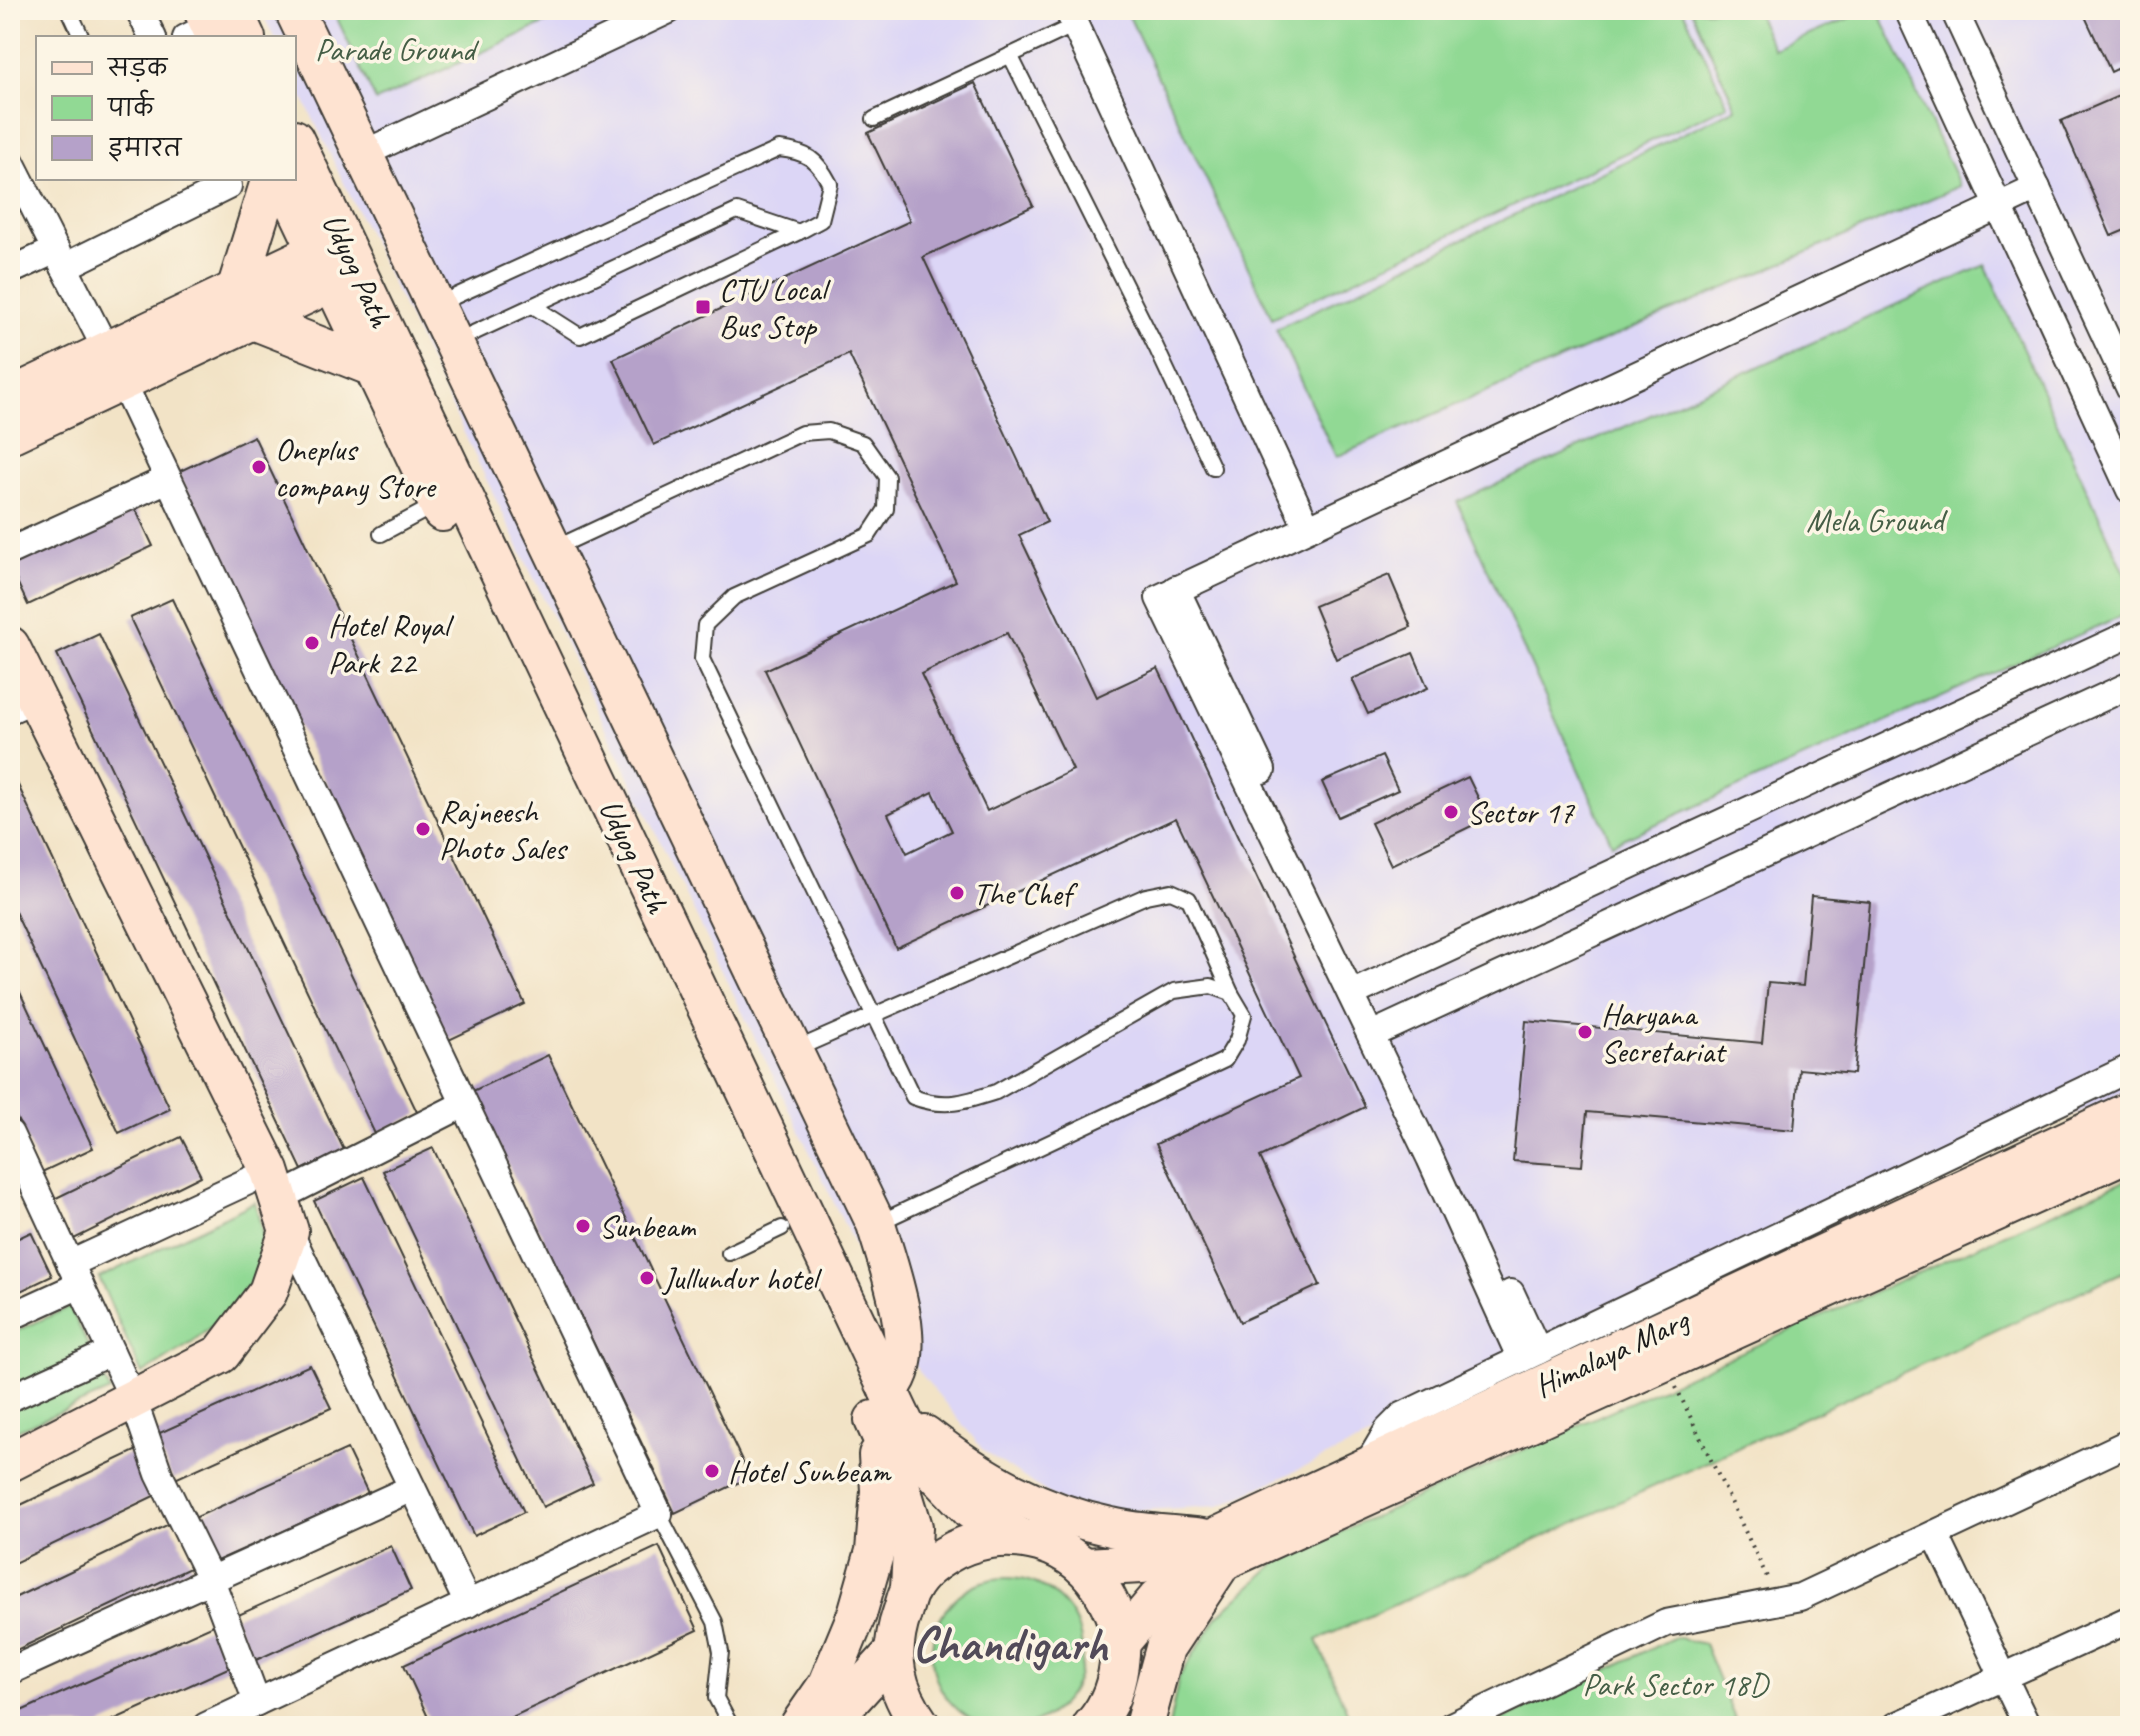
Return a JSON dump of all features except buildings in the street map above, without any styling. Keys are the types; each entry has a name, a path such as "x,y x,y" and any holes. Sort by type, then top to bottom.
{"main road":[{"path":"294,10 876,1224 902,1318 900,1373 888,1410 875,1551 857,1614 828,1684 799,1726"},
{"path":"210,24 241,36"},
{"name":"Udyog Path","path":"296,143 888,1410 893,1462 913,1527 910,1589"},
{"path":"244,305 271,180"},
{"name":"Udyog Path","path":"284,180 782,1228 888,1410 920,1457 971,1510 1019,1537"},
{"path":"10,434 114,366 325,267"},
{"path":"244,305 373,367"},
{"path":"10,397 114,366"},
{"path":"10,646 23,704 279,1200 268,1292 221,1354 10,1462"},
{"name":"Himalaya Marg","path":"1121,1642 1158,1598 1217,1550 1366,1467 2130,1111"},
{"name":"Himalaya Marg","path":"1085,1567 1142,1564 1217,1550 1664,1362 2130,1151"},
{"path":"888,1410 962,1464 1022,1499 1110,1527 1217,1550 1165,1648 1144,1726"},
{"path":"921,1726 896,1677 893,1653 893,1637 910,1589 942,1557 971,1542 1000,1537 1019,1537 1060,1550 1085,1567 1098,1581 1116,1617 1121,1642 1119,1673 1098,1723"},
{"path":"813,1726 843,1708 893,1653"}],"street":[{"path":"139,10 152,36"},
{"path":"363,154 669,10"},
{"path":"1908,10 2130,490"},
{"path":"1954,10 2129,387 2090,405"},
{"path":"1071,18 1307,527"},
{"path":"10,160 114,366 659,1514 206,1726"},
{"path":"10,271 60,259 228,186 225,180"},
{"path":"1530,1355 1359,991 1176,589 2037,188"},
{"path":"10,551 168,479"},
{"path":"1359,991 2130,634"},
{"path":"1378,1032 2130,685"},
{"path":"1565,896 1582,938"},
{"path":"1366,1467 1388,1430 1402,1416 2130,1068"},
{"path":"10,1317 75,1274 279,1200 464,1104"},
{"path":"10,1134 133,1399 159,1474 211,1580 257,1702"},
{"path":"279,1200 468,1604"},
{"path":"10,1398 111,1352"},
{"path":"1451,1726 1666,1623 1800,1597 2130,1442"},
{"path":"10,1671 412,1488"},
{"path":"1935,1534 2027,1726"},
{"path":"1896,1726 2130,1619"}],"lane":[{"path":"69,10 81,36"},
{"path":"874,119 1010,55 1071,18"},
{"path":"1010,55 1213,468"},
{"path":"436,305 779,149 799,151 820,165 830,184 821,220 580,336 533,306"},
{"path":"454,342 737,211 799,232"},
{"path":"553,550 802,433 829,431 863,443 887,477 886,509 869,535 734,597 705,625 702,659 913,1097 933,1105 964,1102 996,1092 1174,991 1211,986 1231,993"},
{"path":"381,534 438,504"},
{"path":"793,1051 1146,896 1171,891 1189,899 1244,1015 1237,1040 1225,1060 876,1224"},
{"path":"729,1253 782,1228"},
{"path":"659,1514 715,1622 721,1652 716,1698 731,1726"}],"path":[{"path":"1664,1362 1779,1601"}],"shaded area":[{"path":"261,10 2130,10 2130,1089 1219,1506 1126,1511 1063,1503 985,1452 909,1359 296,83 296,36 273,36"}],"green space":[{"name":"Parade Ground","path":"333,10 574,10 376,101"},
{"path":"1126,10 1683,10 1728,105 1272,318"},
{"path":"1691,10 1755,10 1774,50 1868,10 1878,10 1960,186 1336,457 1276,329 1736,108"},
{"name":"Mela Ground","path":"1985,265 2130,584 2130,612 1612,844 1457,502"},
{"path":"2130,1178 2130,1269 1317,1640 1353,1726 1169,1726 1179,1677 1217,1617 1280,1559"},
{"path":"255,1202 265,1244 252,1283 225,1315 193,1342 142,1374 99,1278"},
{"path":"70,1307 110,1391 10,1433 10,1334"},
{"path":"1007,1578 1036,1584 1060,1600 1076,1624 1082,1653 1076,1682 1060,1706 1036,1722 1007,1728 978,1722 954,1706 938,1682 932,1653 938,1624 954,1600 978,1584"},
{"name":"Park Sector 18D","path":"1675,1637 1704,1644 1738,1726 1489,1726"}],"place":[{"name":"CTU Local Bus Stop","path":"703,307"},
{"name":"Oneplus company Store","path":"259,467"},
{"name":"Hotel Royal Park 22","path":"312,643"},
{"name":"Sector 17","path":"1451,812"},
{"name":"Rajneesh Photo Sales","path":"423,829"},
{"name":"The Chef","path":"957,893"},
{"name":"Haryana Secretariat","path":"1585,1032"},
{"name":"Sunbeam","path":"583,1226"},
{"name":"Jullundur hotel","path":"647,1278"},
{"name":"Hotel Sunbeam","path":"712,1471"}],"district":[{"name":"Chandigarh","path":"1010,1644"}]}
